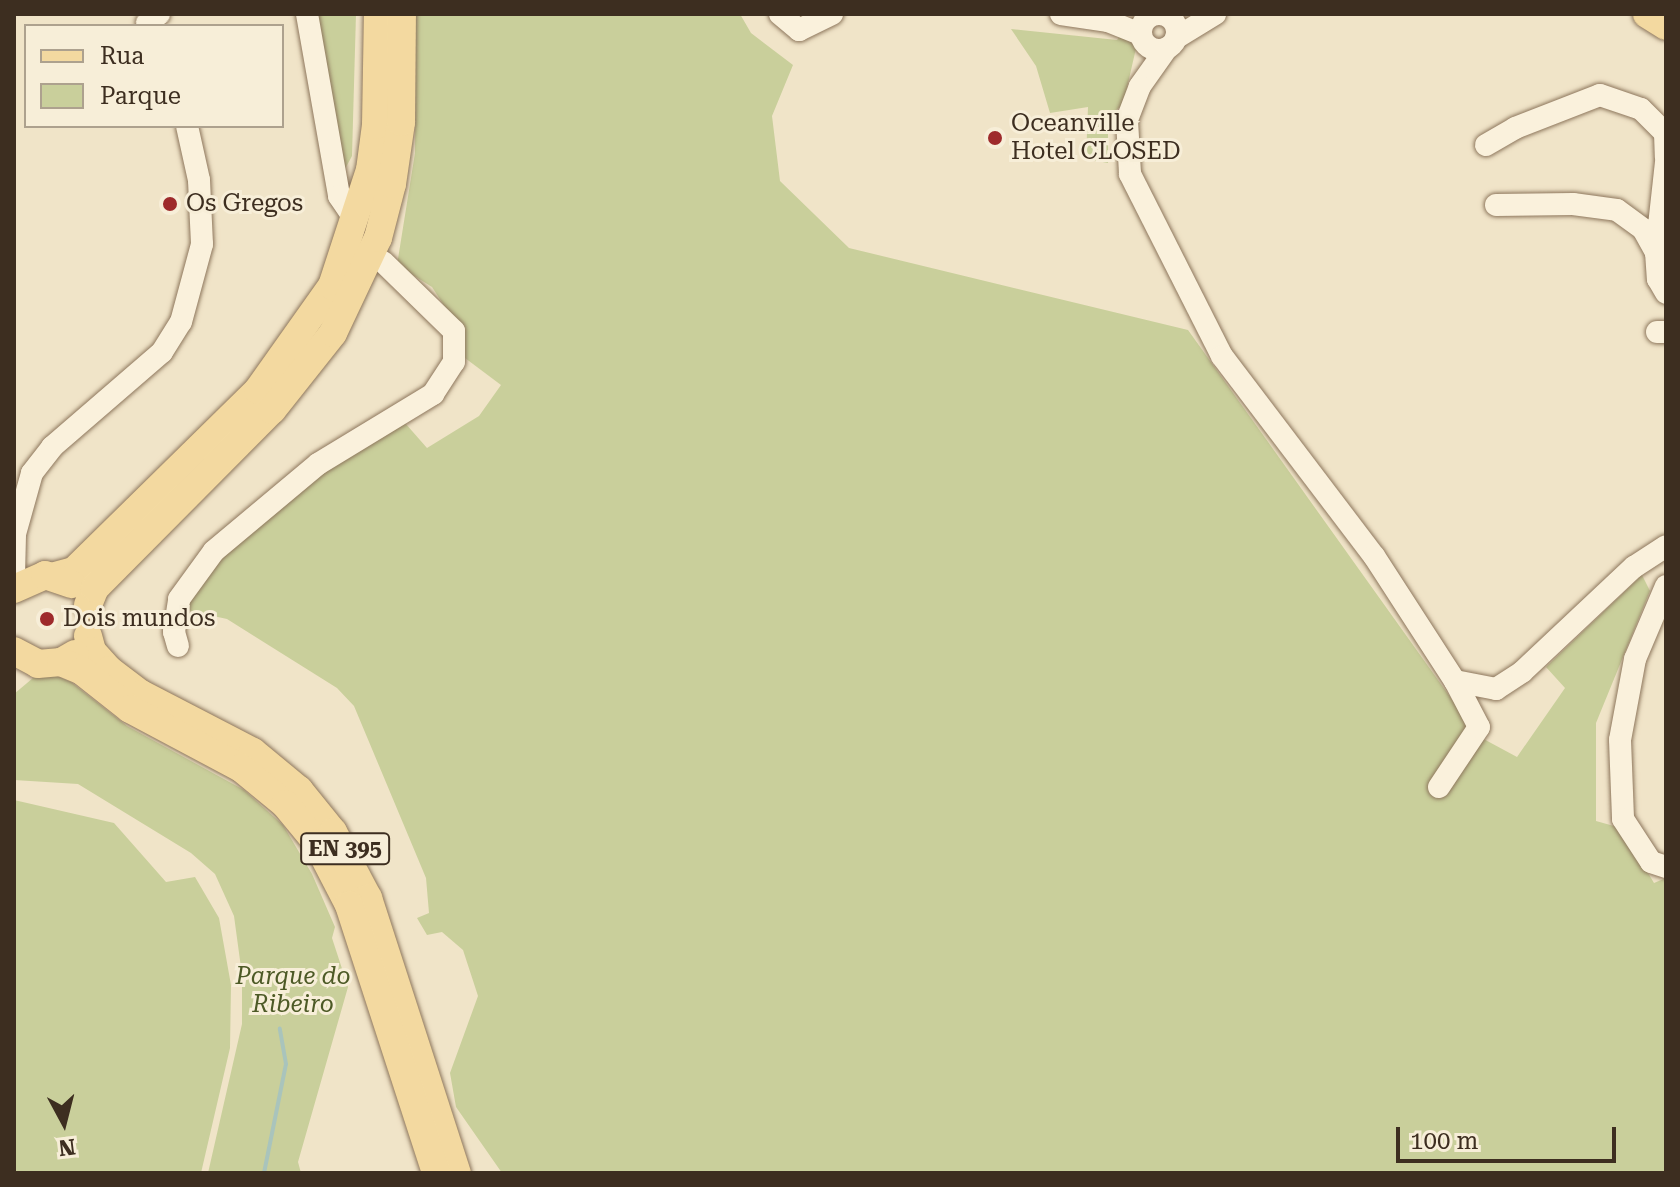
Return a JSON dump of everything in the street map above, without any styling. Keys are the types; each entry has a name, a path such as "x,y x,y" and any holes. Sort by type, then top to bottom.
{"main road":[{"path":"30,580 74,571 258,390 332,286 370,170 378,14"},
{"path":"88,605 108,575 272,410 333,333 378,238 387,204 401,122 402,14"},
{"path":"1647,14 1666,26"},
{"path":"30,580 76,586 88,605 88,636 32,662"},
{"name":"EN 395","path":"88,636 92,651 109,670 141,694 253,752 299,790 333,832 368,898 457,1173"},
{"name":"EN 395","path":"32,662 82,671 130,709 241,768 285,804 317,843 349,905 436,1173"}],"street":[{"path":"307,14 339,196 349,211"},
{"path":"780,14 799,30 832,14"},
{"path":"1061,14 1144,30"},
{"path":"1111,14 1144,30 1156,50 1173,30 1215,14"},
{"path":"1144,30 1162,14 1173,30"},
{"path":"1144,30 1147,53 1140,86 1127,120 1130,174 1185,287 1261,414 1374,556 1455,681 1479,727"},
{"path":"1140,86 1173,30"},
{"path":"1486,145 1515,128 1600,95 1641,109 1665,133 1666,159 1656,252 1658,279 1666,293"},
{"path":"30,580 17,552 18,522 32,473 63,437 162,352 181,322 202,244 199,180 187,128"},
{"path":"350,301 375,281 383,262 393,227 387,204"},
{"path":"1496,205 1573,204 1617,210 1643,229 1656,252"},
{"path":"178,646 174,632 179,599 214,551 318,464 433,394 454,362 457,348 448,323 383,262"},
{"path":"1439,787 1479,727 1496,689 1522,672 1634,567 1666,546"},
{"path":"1666,586 1635,659 1620,740 1623,819 1651,862 1666,867"},
{"path":"1455,681 1496,689"}],"green space":[{"path":"310,14 356,14 352,156 339,180"},
{"path":"416,14 740,14 751,33 793,65 772,116 780,181 849,248 1188,330 1478,736 1517,757 1565,688 1546,667 1642,575 1650,591 1596,723 1596,821 1621,828 1654,883 1666,878 1666,1173 502,1173 456,1107 450,1073 478,996 463,950 442,932 427,935 417,918 429,913 426,878 354,706 337,688 227,619 186,610 195,575 398,415 427,448 479,416 501,385 465,358 460,330 432,287 397,265 415,153"},
{"path":"1011,29 1117,40 1123,31 1137,44 1123,105 1108,116 1108,163 1086,159 1088,107 1050,113 1036,66"},
{"name":"Parque do Ribeiro","path":"50,673 71,682 127,726 244,790 283,825 312,874 335,927 332,938 348,987 298,1162 301,1173 208,1173 242,1024 242,975 234,916 215,874 191,853 78,784 14,780 14,694 33,678"},
{"path":"14,800 114,823 166,882 195,877 219,918 231,985 230,1048 201,1173 14,1173"}],"waterway":[{"path":"264,1173 286,1064 280,1029"}],"place":[{"name":"Oceanville Hotel CLOSED","path":"995,138"},
{"name":"Os Gregos","path":"170,204"},
{"name":"Dois mundos","path":"47,619"}]}
